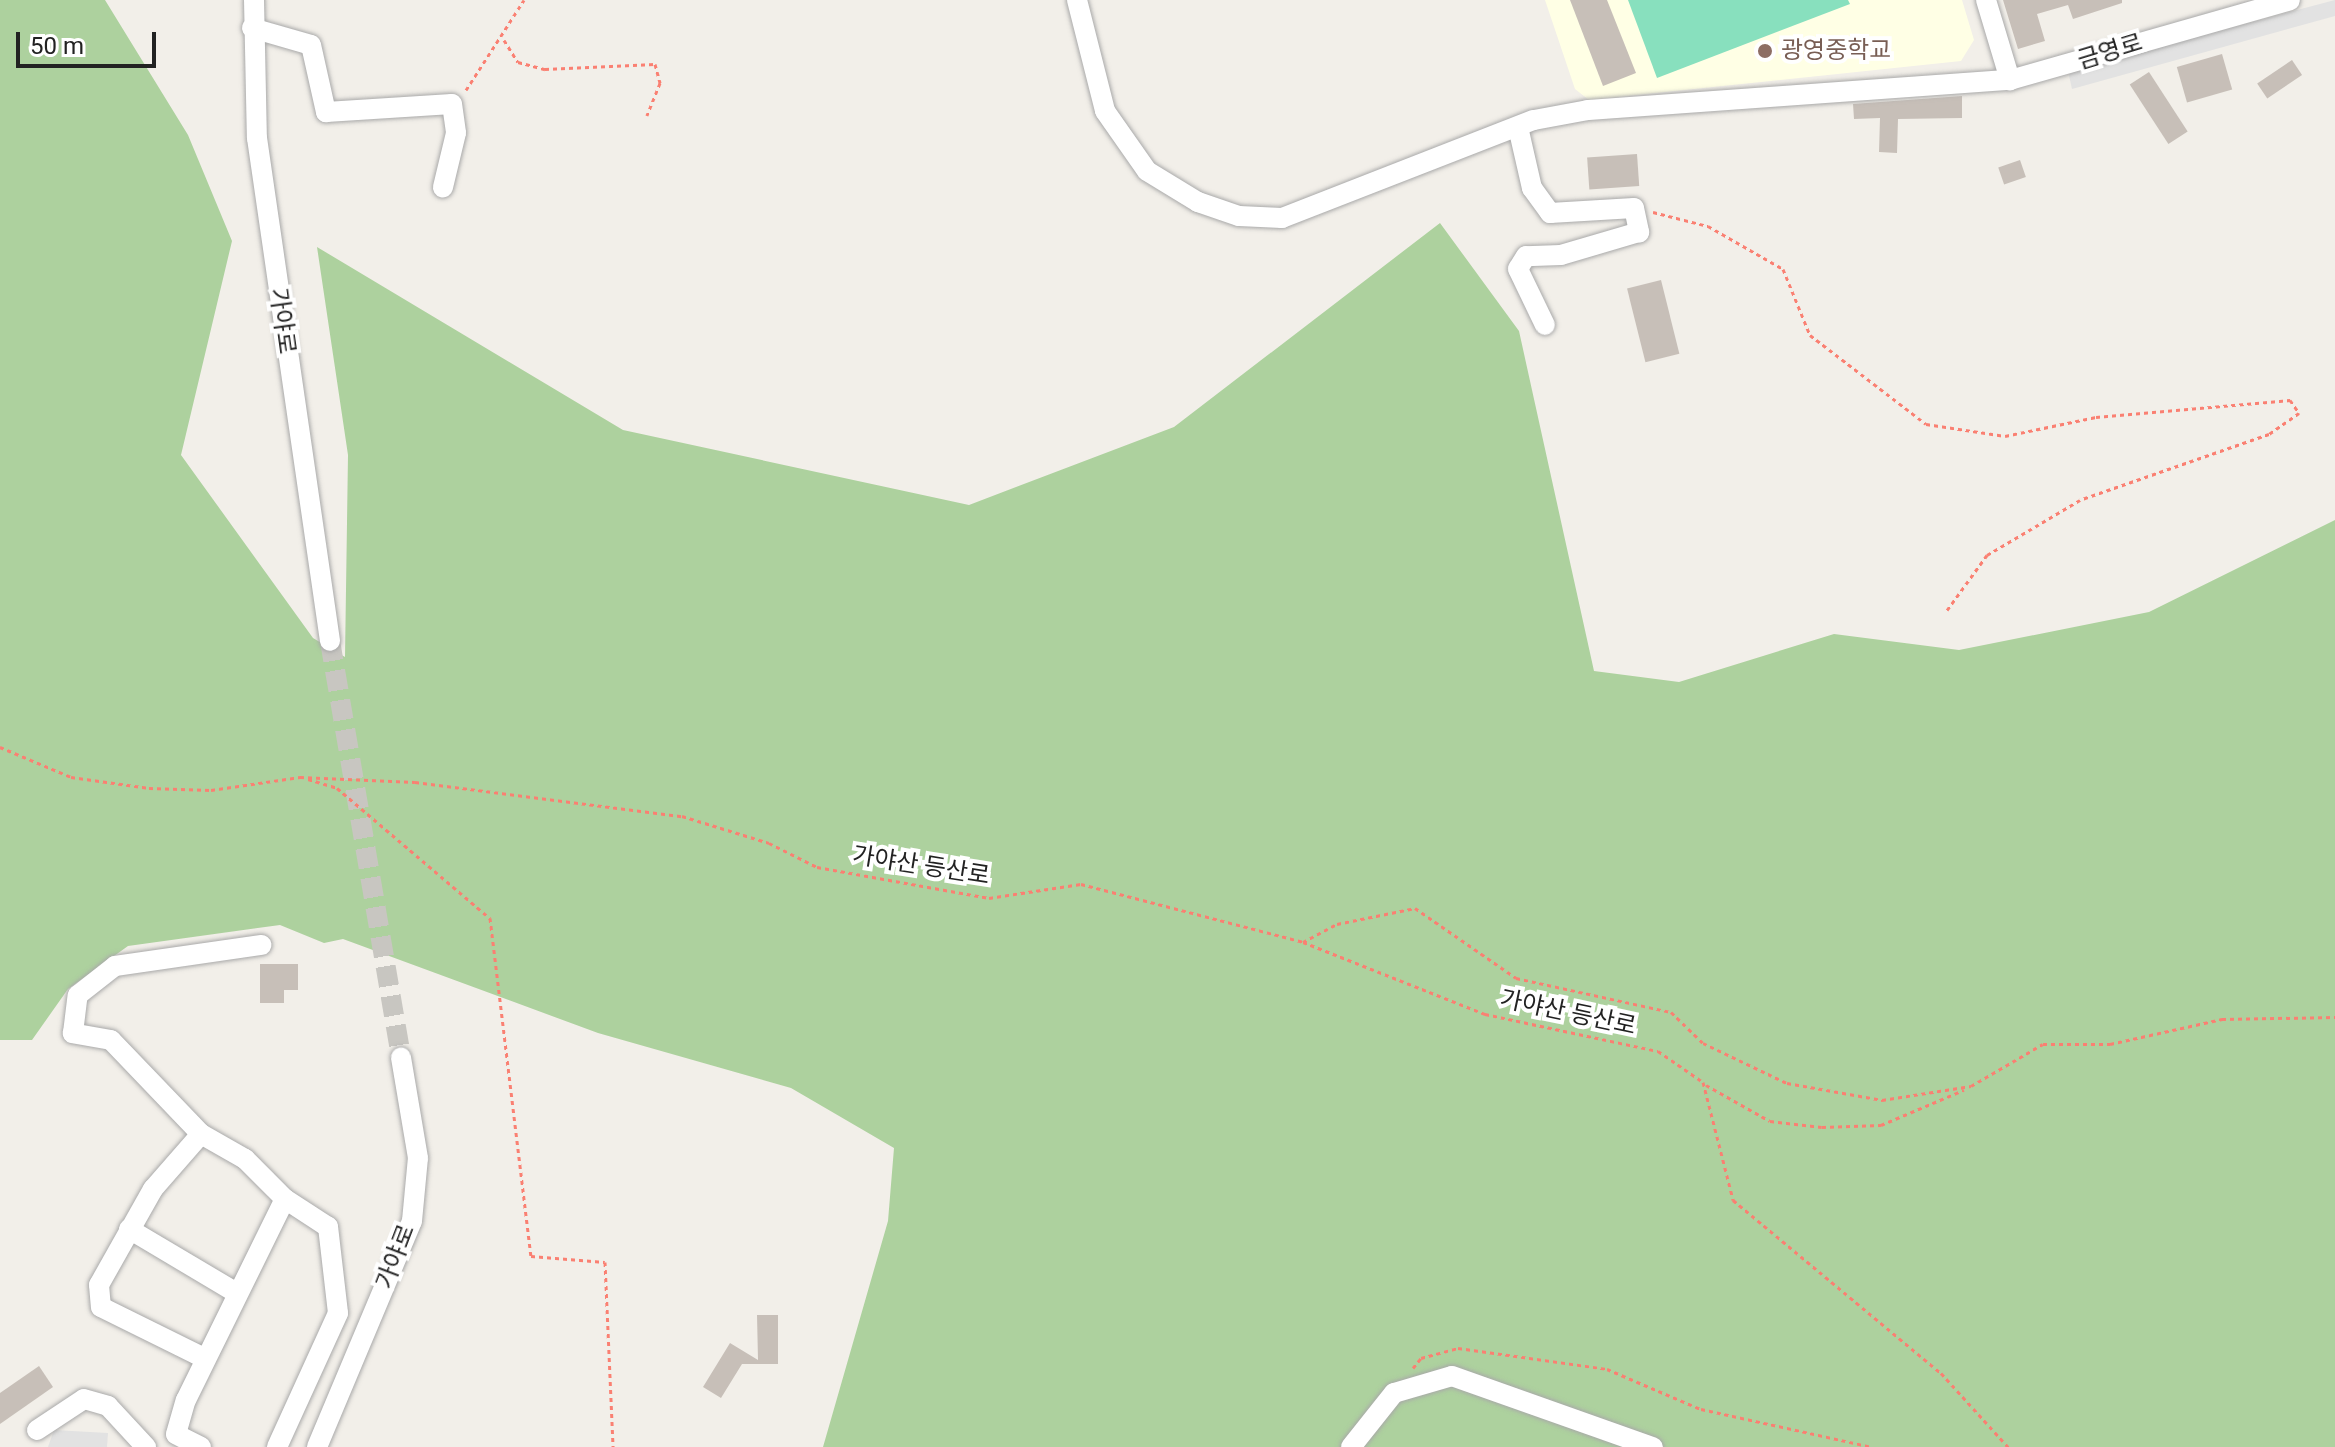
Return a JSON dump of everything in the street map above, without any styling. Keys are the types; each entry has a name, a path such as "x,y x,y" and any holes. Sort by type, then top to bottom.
{"street":[{"name":"가야로","path":"254,0 252,28 257,138 330,641"},
{"name":"금영로","path":"1077,0 1096,87 1119,138 1171,188 1239,216 1282,218 1326,204 1518,127 1588,110 2010,80 2290,0"},
{"path":"1986,0 2010,80"},
{"path":"252,28 311,45 326,112 452,104 456,133 443,187"},
{"path":"1518,127 1532,188 1550,213 1634,208 1639,232 1561,255 1526,256 1518,269 1545,325"},
{"path":"261,945 115,966 78,995 73,1033 111,1040 201,1134 245,1159 285,1199 328,1227 338,1313 277,1447"},
{"name":"가야로","path":"317,1447 412,1221 418,1158 401,1057"},
{"path":"201,1134 129,1229 99,1285 101,1307 204,1358"},
{"path":"201,1447 176,1434 204,1358 285,1199"},
{"path":"129,1229 237,1293"},
{"path":"1351,1447 1394,1393 1452,1376 1653,1447"},
{"path":"37,1430 84,1399 108,1406 146,1447"}],"path":[{"path":"452,104 504,40 524,0"},
{"path":"504,40 518,62 545,69 655,64 660,83 647,115"},
{"path":"1634,208 1708,226 1783,269 1810,335 1926,424 2005,436 2096,417 2290,400 2299,413 2269,434 2080,500 1987,555 1947,610"},
{"name":"가야산 등산로","path":"0,747 71,777 149,788 211,790 300,777 415,782 682,816 769,843 817,867 989,898 1081,884 1303,942 1485,1014 1658,1051 1703,1082 1714,1096 1770,1121 1822,1127 1881,1125 1971,1086 2043,1044 2110,1044 2222,1019 2335,1017"},
{"name":"가야산 등산로","path":"300,777 337,788 490,918 531,1256 605,1262 613,1447"},
{"path":"1303,942 1337,924 1415,908 1516,978 1671,1012 1703,1043 1787,1083 1882,1100 1971,1086"},
{"path":"1703,1082 1733,1200 1941,1373 2008,1447"},
{"path":"1394,1393 1421,1358 1458,1348 1489,1351 1607,1369 1701,1409 1873,1447"}],"shaded area":[{"name":"광영중학교","path":"1545,0 1962,0 1974,40 1961,61 1589,100 1575,89"},
{"path":"2335,0 2335,16 2072,89 2068,71"},
{"path":"54,1430 108,1433 107,1447 48,1447"}],"green space":[{"path":"0,0 105,0 188,135 232,241 181,455 313,638 345,657 348,455 317,247 623,430 969,505 1174,427 1440,223 1519,331 1594,671 1679,682 1834,634 1959,650 2149,612 2335,520 2335,1447 823,1447 888,1221 894,1148 791,1088 598,1033 343,939 324,943 280,925 128,946 68,989 32,1040 0,1040"},
{"path":"1628,0 1848,0 1850,4 1657,78"}],"building":[{"path":"1570,0 1607,0 1636,73 1603,86"},
{"path":"2003,0 2122,0 2122,3 2073,19 2068,5 2037,14 2045,41 2018,49"},
{"path":"2222,54 2232,90 2187,103 2177,67"},
{"path":"2292,60 2302,75 2267,98 2257,83"},
{"path":"2149,72 2188,132 2168,144 2130,85"},
{"path":"1962,96 1962,118 1898,119 1897,153 1879,152 1880,118 1854,119 1853,104"},
{"path":"1637,154 1639,186 1589,189 1587,157"},
{"path":"2020,160 2026,177 2004,185 1998,167"},
{"path":"1661,280 1679,354 1645,362 1627,288"},
{"path":"260,964 298,964 298,990 284,990 284,1003 260,1003"},
{"path":"757,1315 778,1315 778,1364 742,1364 721,1398 703,1387 730,1343 758,1360"},
{"path":"39,1366 53,1387 0,1424 0,1393"}],"tunnel":[{"path":"330,641 401,1057"}],"place":[{"name":"광영중학교","path":"1765,51"}]}
